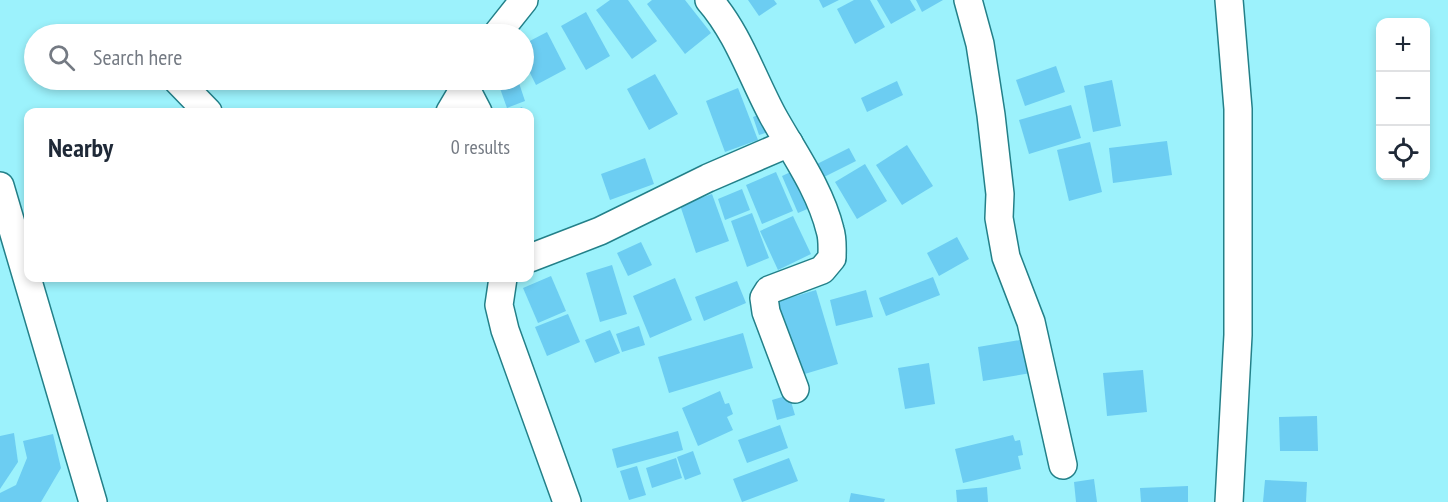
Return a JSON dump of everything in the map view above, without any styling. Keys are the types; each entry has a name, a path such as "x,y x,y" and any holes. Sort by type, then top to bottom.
{"street":[{"path":"505,24 524,0"},
{"path":"708,0 719,12 738,44 810,181 831,231 832,258 822,270 769,290 764,297 766,312 795,389"},
{"path":"968,0 980,44 991,115 1000,194 999,218 1006,257 1031,322 1063,465"},
{"path":"1229,0 1238,109 1238,335 1230,502"},
{"path":"187,90 204,108"},
{"path":"452,108 463,90"},
{"path":"470,90 476,108"},
{"path":"534,256 600,231 708,178 789,143"},
{"path":"0,186 24,268"},
{"path":"28,282 93,502"},
{"path":"503,282 500,305 506,330 567,502"}],"building":[{"path":"610,0 628,0 657,41 632,59 596,10"},
{"path":"652,0 685,0 711,33 685,54 647,4"},
{"path":"748,0 774,0 777,4 759,16"},
{"path":"819,0 839,0 823,8"},
{"path":"854,0 870,0 885,27 855,44 837,9"},
{"path":"877,0 910,0 916,10 891,24"},
{"path":"916,0 943,0 922,12"},
{"path":"586,12 610,56 586,70 561,26"},
{"path":"547,32 566,69 536,85 534,81 534,39"},
{"path":"1056,66 1065,92 1025,106 1016,80"},
{"path":"655,74 678,114 649,130 627,89"},
{"path":"1112,80 1121,126 1093,132 1084,86"},
{"path":"897,81 903,95 867,112 861,98"},
{"path":"738,88 758,140 725,152 706,101"},
{"path":"501,90 521,90 525,101 507,108"},
{"path":"1071,105 1081,138 1029,154 1019,120"},
{"path":"766,112 772,131 759,135 753,117"},
{"path":"1167,141 1172,175 1113,183 1109,148"},
{"path":"1090,142 1102,192 1069,201 1057,150"},
{"path":"907,145 933,186 902,205 876,165"},
{"path":"849,148 856,161 824,177 817,164"},
{"path":"645,158 654,184 610,200 601,174"},
{"path":"865,164 887,201 857,219 835,182"},
{"path":"795,170 812,207 798,213 782,176"},
{"path":"776,172 793,211 762,224 746,185"},
{"path":"742,189 750,210 725,220 718,199"},
{"path":"712,194 729,241 696,253 680,205"},
{"path":"752,213 769,258 747,267 731,221"},
{"path":"793,216 811,254 778,270 760,231"},
{"path":"957,237 969,259 939,276 927,253"},
{"path":"641,242 652,265 628,276 617,253"},
{"path":"612,265 627,314 600,322 586,273"},
{"path":"551,276 566,311 538,323 523,288"},
{"path":"933,277 940,295 886,316 879,298"},
{"path":"675,278 692,320 650,338 633,296"},
{"path":"737,281 746,303 704,321 695,297"},
{"path":"816,290 838,364 798,376 776,302"},
{"path":"866,290 873,317 836,326 830,300"},
{"path":"568,314 580,342 547,356 535,327"},
{"path":"639,326 645,345 622,352 616,334"},
{"path":"610,330 620,353 595,363 585,340"},
{"path":"743,333 753,368 669,393 658,357"},
{"path":"1032,338 1037,372 983,381 978,347"},
{"path":"929,363 935,404 905,409 898,368"},
{"path":"1143,370 1147,412 1107,416 1103,373"},
{"path":"720,391 725,404 729,403 733,414 727,417 733,430 698,446 682,408"},
{"path":"789,395 795,415 777,420 772,400"},
{"path":"1317,416 1318,451 1280,451 1279,417"},
{"path":"780,425 788,448 747,463 738,440"},
{"path":"678,431 683,450 617,468 612,449"},
{"path":"14,433 18,462 0,489 0,436"},
{"path":"53,434 61,468 41,502 0,502 0,493 16,485 27,458 23,441"},
{"path":"1013,435 1015,441 1020,440 1023,455 1018,456 1021,469 963,483 955,449"},
{"path":"693,451 701,474 685,480 677,457"},
{"path":"676,458 682,478 652,488 646,468"},
{"path":"789,458 798,481 742,502 733,479"},
{"path":"637,466 646,495 629,500 620,471"},
{"path":"1094,479 1097,502 1076,502 1074,482"},
{"path":"1265,480 1307,482 1306,502 1263,502"},
{"path":"1188,486 1188,502 1141,502 1140,488"},
{"path":"987,487 988,502 957,502 956,490"},
{"path":"851,493 885,499 884,502 849,502"}]}
